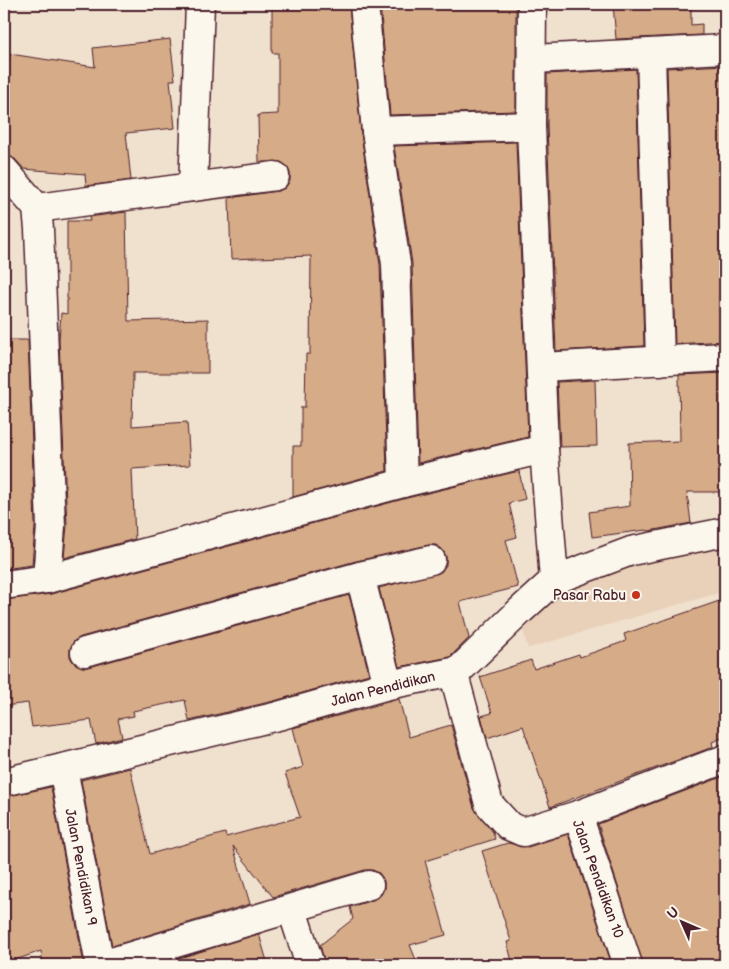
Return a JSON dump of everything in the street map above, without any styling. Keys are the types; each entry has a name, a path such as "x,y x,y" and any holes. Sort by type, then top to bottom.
{"street":[{"path":"193,187 200,4"},
{"path":"364,4 376,131 396,264 403,483"},
{"path":"532,4 531,126 544,449 554,580"},
{"path":"533,59 725,49"},
{"path":"651,54 660,362"},
{"path":"376,131 531,126"},
{"path":"4,170 36,208 39,229 51,526 47,579"},
{"path":"36,208 275,176"},
{"path":"541,367 725,357"},
{"path":"4,585 47,579 403,483 544,449"},
{"name":"Jalan Pendidikan","path":"4,782 278,716 388,686 453,672 454,675 554,580 631,551 725,532"},
{"path":"84,652 360,576 431,560"},
{"path":"360,576 388,686"},
{"name":"Jalan Pendidikan 10","path":"454,675 489,804 509,826 523,832 578,814 628,965"},
{"path":"578,814 724,762"},
{"name":"Jalan Pendidikan 9","path":"63,768 101,965"},
{"path":"101,965 292,910 369,885"},
{"path":"292,910 310,965"}],"shaded area":[{"name":"Pasar Rabu","path":"725,547 725,591 528,648 521,623 550,598 635,565"}],"building":[{"path":"272,4 349,4 361,133 380,265 387,471 293,497 293,446 301,446 301,407 305,407 306,354 310,354 311,256 231,259 229,198 278,191 285,188 290,181 290,173 287,166 281,162 259,162 258,115 278,114 278,53 272,53"},
{"path":"380,4 420,4 420,7 516,4 516,111 390,115"},
{"path":"613,4 691,4 691,25 702,24 702,35 616,39"},
{"path":"170,39 175,80 170,80 175,128 126,133 131,180 86,186 85,174 24,169 15,159 4,155 8,106 4,106 4,93 10,54 95,67 93,48"},
{"path":"725,65 724,341 675,344 667,68"},
{"path":"636,69 644,346 556,351 547,126 547,74"},
{"path":"516,142 528,437 418,463 412,263 394,146"},
{"path":"126,212 128,321 208,319 208,373 133,373 132,426 187,422 190,465 132,469 135,539 64,558 67,525 59,340 61,313 67,314 67,221 90,221 89,217"},
{"path":"4,340 28,340 35,526 32,565 4,569"},
{"path":"724,373 725,492 687,492 691,523 649,531 592,537 589,512 630,506 629,443 680,441 679,375"},
{"path":"595,380 597,446 560,447 557,382"},
{"path":"519,471 525,499 509,503 517,537 506,540 518,587 460,602 469,638 450,657 399,667 379,588 441,572 446,565 446,556 442,549 436,545 428,545 356,561 81,637 74,641 70,649 70,657 74,663 82,667 89,667 349,595 369,674 274,701 189,721 185,700 133,711 134,716 118,719 122,737 96,744 91,720 32,727 28,703 4,706 4,600 51,594 407,498"},
{"path":"725,599 725,737 712,742 713,747 550,807 523,726 487,738 481,716 492,713 480,677 531,660 534,669 579,654 580,657 626,641 624,634"},
{"path":"399,699 409,737 451,725 474,808 493,832 495,839 425,861 446,935 410,945 418,965 325,964 320,945 353,919 350,907 373,900 381,895 384,889 384,881 379,873 365,870 273,897 233,846 250,904 112,946 81,780 130,768 150,854 225,833 226,837 300,817 285,773 303,767 293,728"},
{"path":"722,777 725,788 725,965 643,965 598,824"},
{"path":"51,787 84,965 43,965 41,951 4,964 4,797"},
{"path":"568,834 612,965 513,965 507,942 511,941 482,851 508,843 528,847"},
{"path":"259,934 268,965 156,965"}],"place":[{"name":"Pasar Rabu","path":"636,595"}]}
